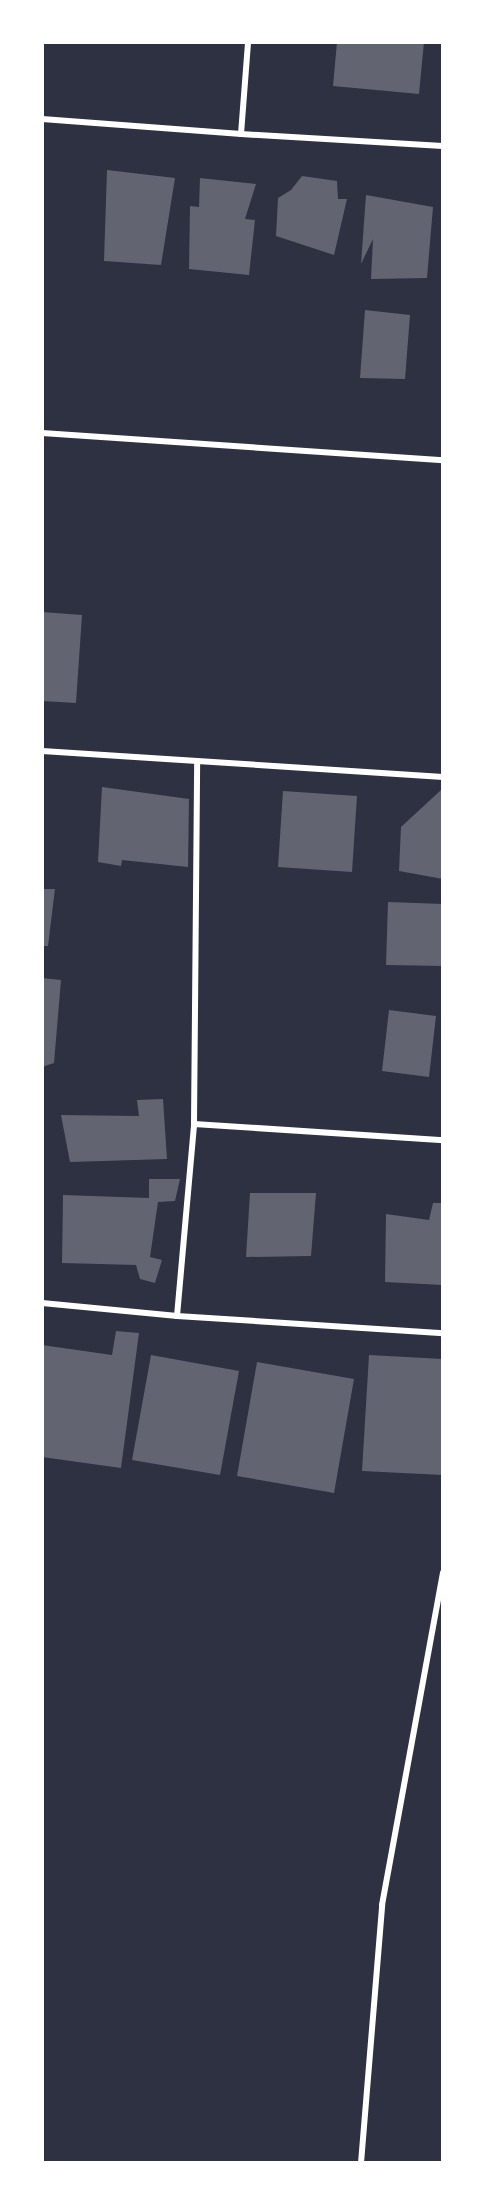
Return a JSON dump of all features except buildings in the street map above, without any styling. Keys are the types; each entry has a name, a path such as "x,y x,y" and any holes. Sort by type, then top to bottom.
{"street":[{"path":"241,134 248,42"},
{"path":"42,118 241,134 443,146"},
{"path":"42,433 443,460"},
{"path":"42,751 443,777"},
{"path":"177,1316 194,1124 196,762"},
{"path":"194,1124 443,1140"},
{"path":"42,1303 177,1316 443,1333"},
{"path":"361,2163 382,1905 443,1573"}]}
